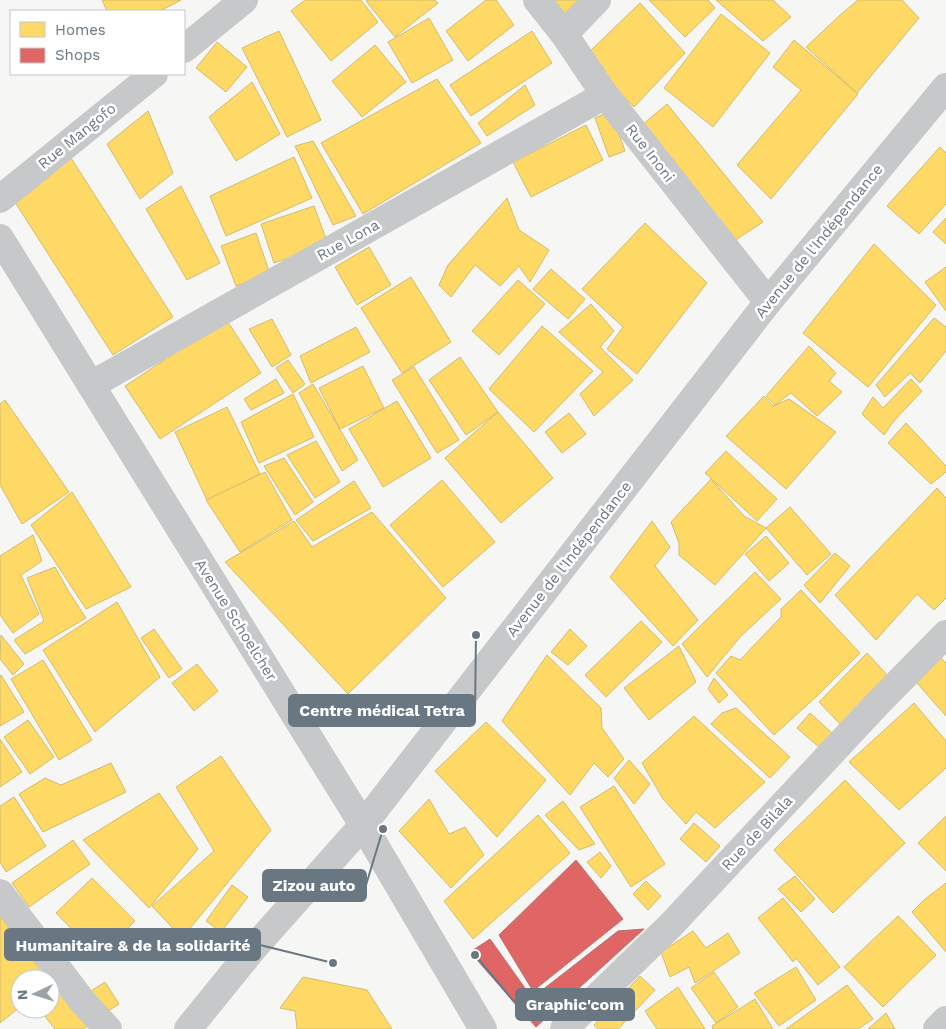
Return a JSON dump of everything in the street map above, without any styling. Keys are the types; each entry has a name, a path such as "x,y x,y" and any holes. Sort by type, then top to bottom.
{"street":[{"path":"185,48 244,0"},
{"name":"Rue Inoni","path":"537,0 564,34 605,95 768,302"},
{"path":"564,34 597,0"},
{"name":"Rue Mangofo","path":"0,199 153,75"},
{"name":"Avenue de l'Indépendance","path":"188,1029 252,950 363,825 768,302 946,87"},
{"name":"Rue Lona","path":"91,385 605,95"},
{"name":"Avenue Schoelcher","path":"0,238 363,825 483,1029"},
{"name":"Rue de Bilala","path":"564,1029 671,925 877,704 946,634"},
{"path":"0,893 83,1002 108,1029"},
{"path":"937,1029 946,1020"}],"building: Homes":[{"path":"102,0 181,0 162,10 107,10"},
{"path":"305,0 361,0 378,22 331,61 291,11"},
{"path":"435,0 438,3 395,37 366,1"},
{"path":"486,0 496,0 514,25 468,61 446,31"},
{"path":"553,0 583,0 565,15"},
{"path":"649,0 708,0 715,8 685,37"},
{"path":"716,0 773,0 791,17 763,41"},
{"path":"858,0 902,0 919,18 857,93 806,47"},
{"path":"640,3 685,53 634,107 585,56"},
{"path":"721,14 770,53 713,127 664,88"},
{"path":"429,18 453,60 412,83 388,42"},
{"path":"279,31 321,120 287,137 242,48"},
{"path":"532,31 552,63 471,116 450,85"},
{"path":"794,40 858,94 771,199 737,165 801,90 773,67"},
{"path":"217,42 247,67 226,92 196,68"},
{"path":"375,45 406,82 362,117 332,81"},
{"path":"437,79 481,143 363,214 321,143"},
{"path":"252,82 280,134 236,161 209,117"},
{"path":"525,85 535,105 487,136 478,123"},
{"path":"667,104 763,222 725,247 642,125"},
{"path":"148,111 173,173 140,199 107,144"},
{"path":"611,111 625,151 609,157 595,118"},
{"path":"586,125 603,160 531,197 513,162"},
{"path":"313,141 356,216 333,225 295,146"},
{"path":"940,147 946,153 946,204 919,234 887,206"},
{"path":"294,157 312,198 226,236 210,196"},
{"path":"71,158 173,317 113,355 11,196"},
{"path":"181,186 220,263 187,280 146,209"},
{"path":"507,198 519,230 549,250 530,282 519,266 500,286 475,265 451,297 439,285 448,265"},
{"path":"314,206 328,244 274,263 261,224"},
{"path":"946,218 946,244 933,232"},
{"path":"645,223 707,283 637,374 607,349 623,327 582,289"},
{"path":"256,233 270,274 236,286 221,246"},
{"path":"874,244 936,305 868,387 803,333"},
{"path":"369,247 391,285 357,305 335,267"},
{"path":"946,267 946,311 925,282"},
{"path":"551,269 585,299 568,319 533,289"},
{"path":"411,277 451,342 402,373 361,308"},
{"path":"518,280 545,304 499,355 472,331"},
{"path":"591,304 614,331 600,347 633,380 594,416 580,394 603,372 559,332"},
{"path":"934,318 946,327 946,351 920,383 910,373 885,397 876,385"},
{"path":"226,319 261,373 160,439 125,386"},
{"path":"272,319 291,355 272,367 249,329"},
{"path":"542,326 593,371 534,432 489,389"},
{"path":"356,327 370,352 311,383 300,356"},
{"path":"809,346 836,373 829,381 842,392 817,416 791,393 775,405 766,396"},
{"path":"460,357 498,412 466,435 429,380"},
{"path":"288,360 305,384 293,393 276,368"},
{"path":"363,366 384,408 340,429 319,388"},
{"path":"414,367 459,440 437,453 392,380"},
{"path":"276,379 284,393 251,410 244,399"},
{"path":"911,379 922,391 893,422 884,435 862,414 873,397 883,408"},
{"path":"313,384 358,460 342,471 299,393"},
{"path":"293,394 314,437 259,463 241,422"},
{"path":"764,396 773,406 789,399 836,432 786,489 726,436"},
{"path":"5,400 69,492 22,524 0,485 0,404"},
{"path":"397,401 431,458 383,487 349,429"},
{"path":"227,407 260,474 207,500 175,432"},
{"path":"498,412 553,478 501,523 445,458"},
{"path":"569,413 586,434 562,453 545,432"},
{"path":"906,423 946,466 946,472 931,484 888,443"},
{"path":"316,441 340,482 315,498 287,455"},
{"path":"726,451 777,499 757,521 705,473"},
{"path":"284,458 313,502 295,515 264,466"},
{"path":"265,472 292,520 240,552 206,500"},
{"path":"711,479 744,516 766,528 715,585 679,555 679,543 671,522"},
{"path":"442,480 495,542 443,587 390,525"},
{"path":"354,481 371,508 313,541 296,520"},
{"path":"937,488 946,498 946,598 934,610 917,594 876,640 835,595"},
{"path":"72,492 131,587 86,609 31,525"},
{"path":"790,507 831,554 807,575 766,528"},
{"path":"372,512 446,598 348,694 225,562 294,521 312,547"},
{"path":"652,521 670,547 655,566 698,620 673,646 610,577"},
{"path":"33,535 42,561 21,575 39,614 13,633 0,615 0,556"},
{"path":"766,536 789,563 769,581 745,554"},
{"path":"835,553 850,566 820,603 804,585"},
{"path":"55,567 86,618 25,654 14,640 44,621 27,578"},
{"path":"755,572 781,599 741,636 707,677 682,644"},
{"path":"801,590 860,653 774,735 716,673 731,656 740,660 781,617 781,609"},
{"path":"117,602 160,677 95,732 43,650"},
{"path":"641,621 662,642 606,697 585,675"},
{"path":"154,629 182,669 169,678 141,638"},
{"path":"570,629 587,646 568,665 551,652"},
{"path":"1,635 24,664 13,675 0,659"},
{"path":"679,646 696,682 649,720 624,688"},
{"path":"867,653 889,677 841,725 819,702"},
{"path":"547,655 601,708 602,728 624,759 608,777 594,763 570,795 502,721"},
{"path":"939,656 946,663 946,716 911,676"},
{"path":"43,660 92,740 59,760 11,679"},
{"path":"197,664 218,691 194,711 172,683"},
{"path":"0,676 24,712 0,726"},
{"path":"714,678 728,695 719,703 708,689"},
{"path":"914,703 946,741 946,768 899,810 849,762"},
{"path":"736,708 790,757 770,778 711,724 722,713"},
{"path":"810,713 833,734 820,748 797,728"},
{"path":"694,716 765,782 715,828 696,812 686,824 663,799 642,763"},
{"path":"28,720 54,757 30,774 4,737"},
{"path":"486,722 546,780 497,837 435,771"},
{"path":"0,739 22,772 0,787"},
{"path":"221,756 271,830 182,938 152,906 214,851 176,787"},
{"path":"629,760 650,784 634,804 614,778"},
{"path":"111,763 126,792 43,832 19,794 45,778 61,785"},
{"path":"845,780 905,843 833,913 774,850"},
{"path":"614,786 665,864 631,887 580,807"},
{"path":"159,793 198,849 149,908 83,840"},
{"path":"14,797 46,846 6,872 0,862 0,806"},
{"path":"429,799 449,834 465,827 484,855 451,888 399,831"},
{"path":"563,801 595,844 579,850 545,815"},
{"path":"538,815 570,853 473,939 444,901"},
{"path":"946,816 946,871 918,843"},
{"path":"694,823 720,846 706,862 680,839"},
{"path":"73,840 90,864 29,907 12,883"},
{"path":"600,852 611,866 601,878 587,862"},
{"path":"795,876 815,899 801,912 778,889"},
{"path":"92,878 135,921 99,957 56,913"},
{"path":"646,881 661,896 648,910 633,894"},
{"path":"946,883 946,952 912,912"},
{"path":"232,885 248,897 221,932 206,921"},
{"path":"783,898 840,967 818,985 796,958 793,962 758,918"},
{"path":"0,916 40,969 10,969 10,1015 0,1023"},
{"path":"898,916 936,955 883,1007 844,967"},
{"path":"693,931 706,948 728,933 740,953 695,983 689,967 670,977 661,952"},
{"path":"796,967 816,1000 779,1026 754,993"},
{"path":"714,972 738,1007 716,1023 691,988"},
{"path":"640,976 655,990 618,1029 598,1029 594,1025"},
{"path":"303,977 367,990 392,1029 297,1029 295,1011 280,1008"},
{"path":"105,982 119,1004 105,1013 91,991"},
{"path":"847,985 873,1019 858,1029 786,1029"},
{"path":"678,987 705,1029 657,1029 645,1011"},
{"path":"60,990 88,1026 84,1029 55,1029 47,1019 60,1019"},
{"path":"755,999 773,1029 713,1029 712,1026"},
{"path":"886,1013 895,1029 868,1029"}],"building: Shops":[{"path":"576,860 623,919 533,991 499,935"},
{"path":"644,929 536,1027 470,952 490,939 532,998 618,931"}],"place":[{"name":"Centre médical Tetra","path":"476,635"},
{"name":"Zizou auto","path":"383,829"},
{"name":"Graphic'com","path":"475,955"},
{"name":"Humanitaire & de la solidarité","path":"333,963"}]}
